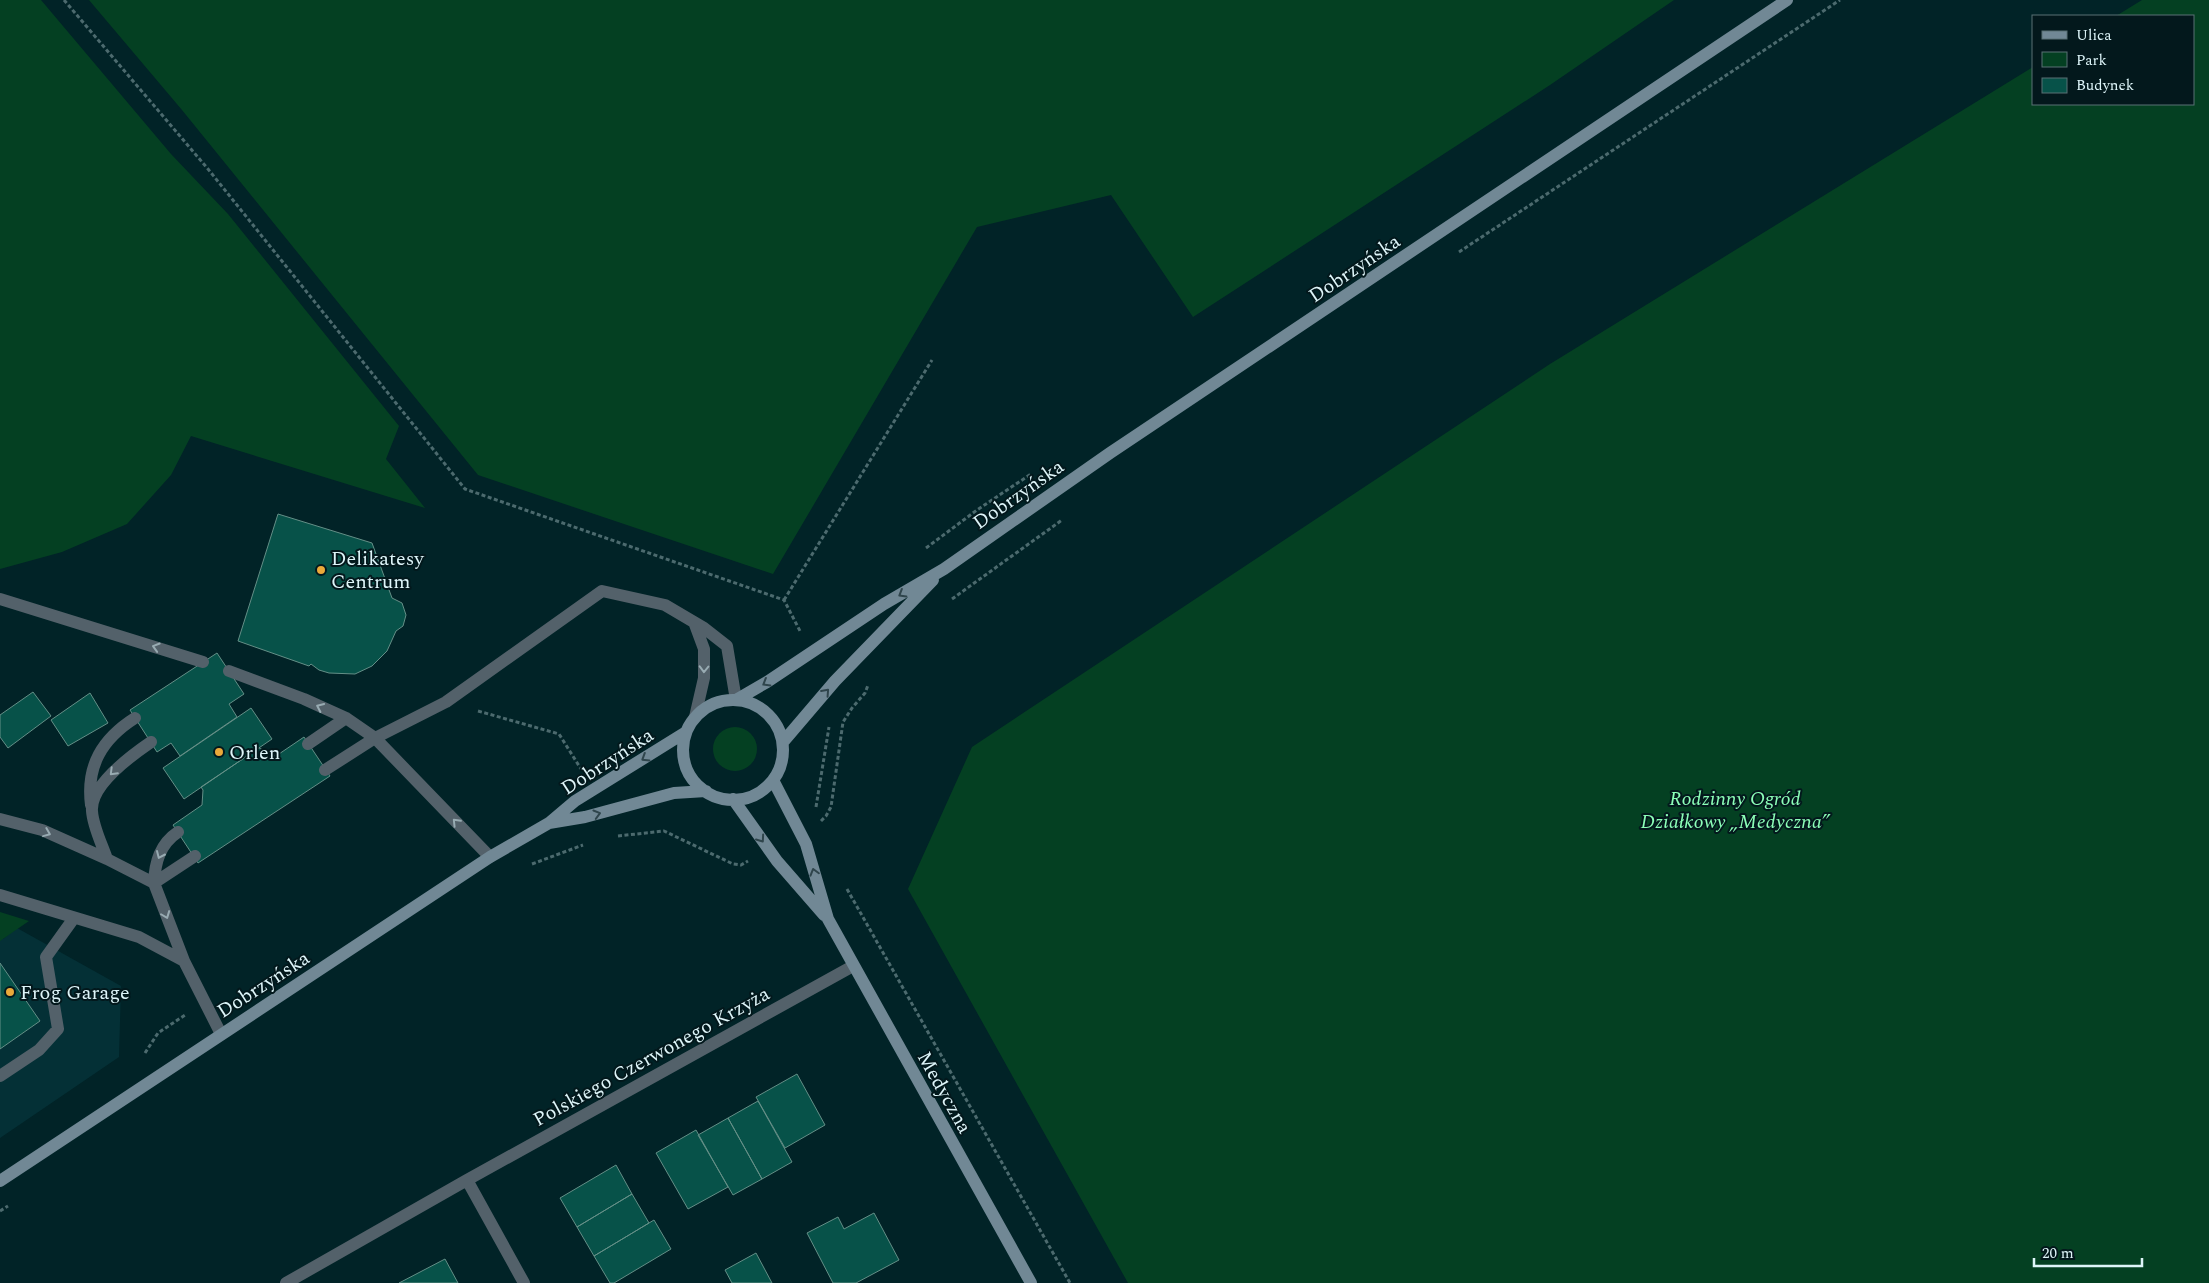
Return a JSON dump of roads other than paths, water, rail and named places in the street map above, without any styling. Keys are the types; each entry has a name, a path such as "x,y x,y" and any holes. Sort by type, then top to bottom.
{"main road":[{"name":"Dobrzyńska","path":"736,700 884,604 944,569 1110,453 1787,0"},
{"name":"Dobrzyńska","path":"783,742 835,681 944,569"},
{"path":"725,700 736,700 753,704 766,712 777,726 783,742 783,755 773,780 755,794 733,799 724,799 706,792 693,780 686,765 683,749 686,732 696,717 709,706 725,700"},
{"name":"Dobrzyńska","path":"0,1181 490,857 549,823 575,801 686,732"},
{"name":"Medyczna","path":"773,780 806,844 828,919 1031,1283"},
{"name":"Dobrzyńska","path":"549,823 585,817 674,793 706,792"},
{"name":"Medyczna","path":"733,799 768,849 828,919"}],"street":[{"path":"325,770 375,738 446,702 602,591 665,605 694,622 727,646 736,700"},
{"path":"0,600 203,662"},
{"path":"694,622 704,649 704,678 696,717"},
{"path":"229,671 242,680 346,718 375,738 490,857"},
{"path":"107,859 91,809 89,786 98,758 118,729 135,718"},
{"path":"308,744 346,718"},
{"path":"91,809 102,784 130,756 151,742"},
{"path":"0,819 42,830 107,859 154,883"},
{"path":"178,832 168,839 160,854 154,868 154,883 184,961 221,1034"},
{"path":"154,883 195,856"},
{"path":"0,895 139,937 184,961"},
{"path":"0,1076 39,1050 58,1028 46,957 74,918"},
{"name":"Polskiego Czerwonego Krzyża","path":"286,1283 467,1180 853,966"},
{"path":"467,1180 524,1283"}],"place":[{"name":"Delikatesy Centrum","path":"321,570"},
{"name":"Orlen","path":"219,752"},
{"name":"Frog Garage","path":"10,992"}],"park label":[{"name":"Rodzinny Ogród Działkowy „Medyczna”","path":"1735,810"}]}
